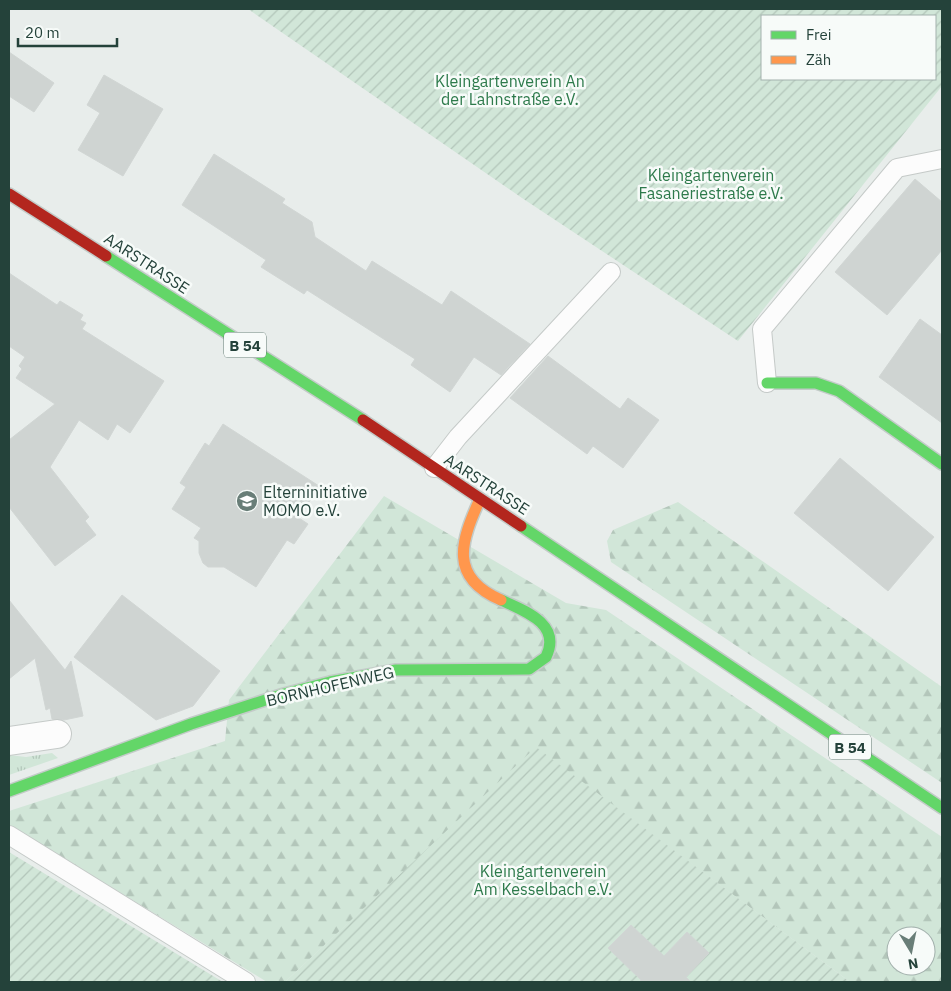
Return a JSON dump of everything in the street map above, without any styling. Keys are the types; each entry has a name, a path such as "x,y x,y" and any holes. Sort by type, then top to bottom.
{"main road":[{"name":"AARSTRASSE","path":"9,194 434,468 942,808"},
{"path":"767,383 816,384 839,391 942,464"},
{"name":"BORNHOFENWEG","path":"9,791 211,717 268,699 377,672 407,669 525,671 538,665 547,655 550,645 546,625 534,616 485,592 471,576 462,554 466,531 480,499"}],"street":[{"path":"9,741 58,734"}],"lane":[{"path":"767,383 762,329 896,168 942,159"},
{"path":"434,468 458,437 611,272"},
{"path":"9,835 246,982"}],"green space":[{"name":"Kleingartenverein Fasaneriestraße e.V.","path":"248,9 942,9 942,86 738,341 522,198"},
{"path":"384,496 566,603 606,610 942,837 942,982 850,982 536,748 285,982 267,982 9,825 9,811 225,741 229,700"},
{"path":"678,502 942,687 942,783 611,562 607,541 613,530"},
{"name":"Kleingartenverein Am Kesselbach e.V.","path":"536,747 850,982 285,982"},
{"path":"52,753 58,758 9,775 9,755 26,757"},
{"path":"9,852 223,982 9,982"}],"building":[{"path":"9,52 54,83 34,112 9,96"},
{"path":"104,75 163,109 123,176 78,150 100,113 87,105"},
{"path":"214,154 285,199 282,203 312,222 315,237 366,271 372,261 442,305 451,291 530,344 501,375 474,357 450,392 411,365 415,359 307,290 304,294 261,267 266,260 182,205"},
{"path":"915,179 942,202 942,250 887,315 835,272"},
{"path":"9,273 57,305 60,301 83,315 80,320 86,323 82,329 164,381 130,433 117,424 108,440 79,420 50,467 89,517 85,521 96,535 55,566 9,507 9,440 55,404 16,378 22,369 19,366 25,357 9,346"},
{"path":"920,319 942,335 942,423 879,377"},
{"path":"548,356 620,409 628,398 659,420 623,468 593,446 587,454 510,398"},
{"path":"223,424 319,486 299,518 308,524 294,544 287,540 256,587 224,567 208,567 203,563 199,553 199,541 194,538 201,528 172,509 186,487 180,483 205,443 209,446"},
{"path":"840,458 934,537 888,591 794,513"},
{"path":"122,595 220,671 193,706 156,720 74,657"},
{"path":"9,600 65,670 71,661 83,716 64,720 52,719 50,708 46,710 35,658 9,679"},
{"path":"631,925 664,956 687,932 709,953 686,977 691,982 639,982 641,980 608,948"}],"traffic: fast":[{"path":"106,256 363,420"},
{"path":"767,383 816,383 839,391 942,464"},
{"path":"521,526 942,808"},
{"path":"9,791 191,724 284,694 330,682 396,670 529,669 546,657 550,646 549,636 539,620 501,600"}],"traffic: slow":[{"path":"480,499 464,543 466,569 473,580 484,591 501,600"}],"traffic: jam":[{"path":"9,194 106,256"},
{"path":"363,420 521,526"}],"place":[{"name":"Elterninitiative MOMO e.V.","path":"247,501"}],"park label":[{"name":"Kleingartenverein An der Lahnstraße e.V.","path":"510,90"}]}
